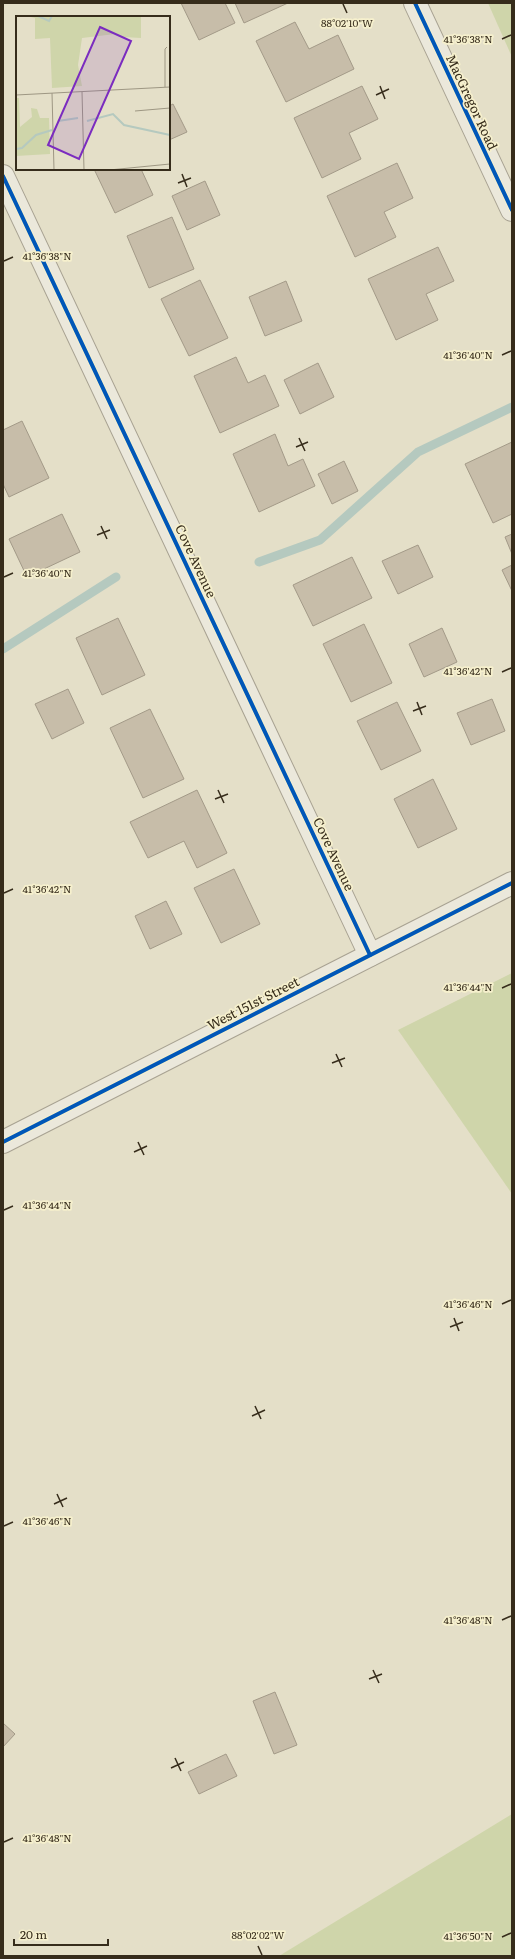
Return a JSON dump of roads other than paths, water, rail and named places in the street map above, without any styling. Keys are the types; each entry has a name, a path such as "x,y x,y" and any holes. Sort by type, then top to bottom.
{"street":[{"name":"MacGregor Road","path":"415,3 512,210"},
{"name":"Cove Avenue","path":"3,176 370,955"},
{"name":"West 151st Street","path":"3,1142 512,883"}],"waterway":[{"path":"259,562 320,540 418,452 512,407"},
{"path":"3,649 116,577"}]}
